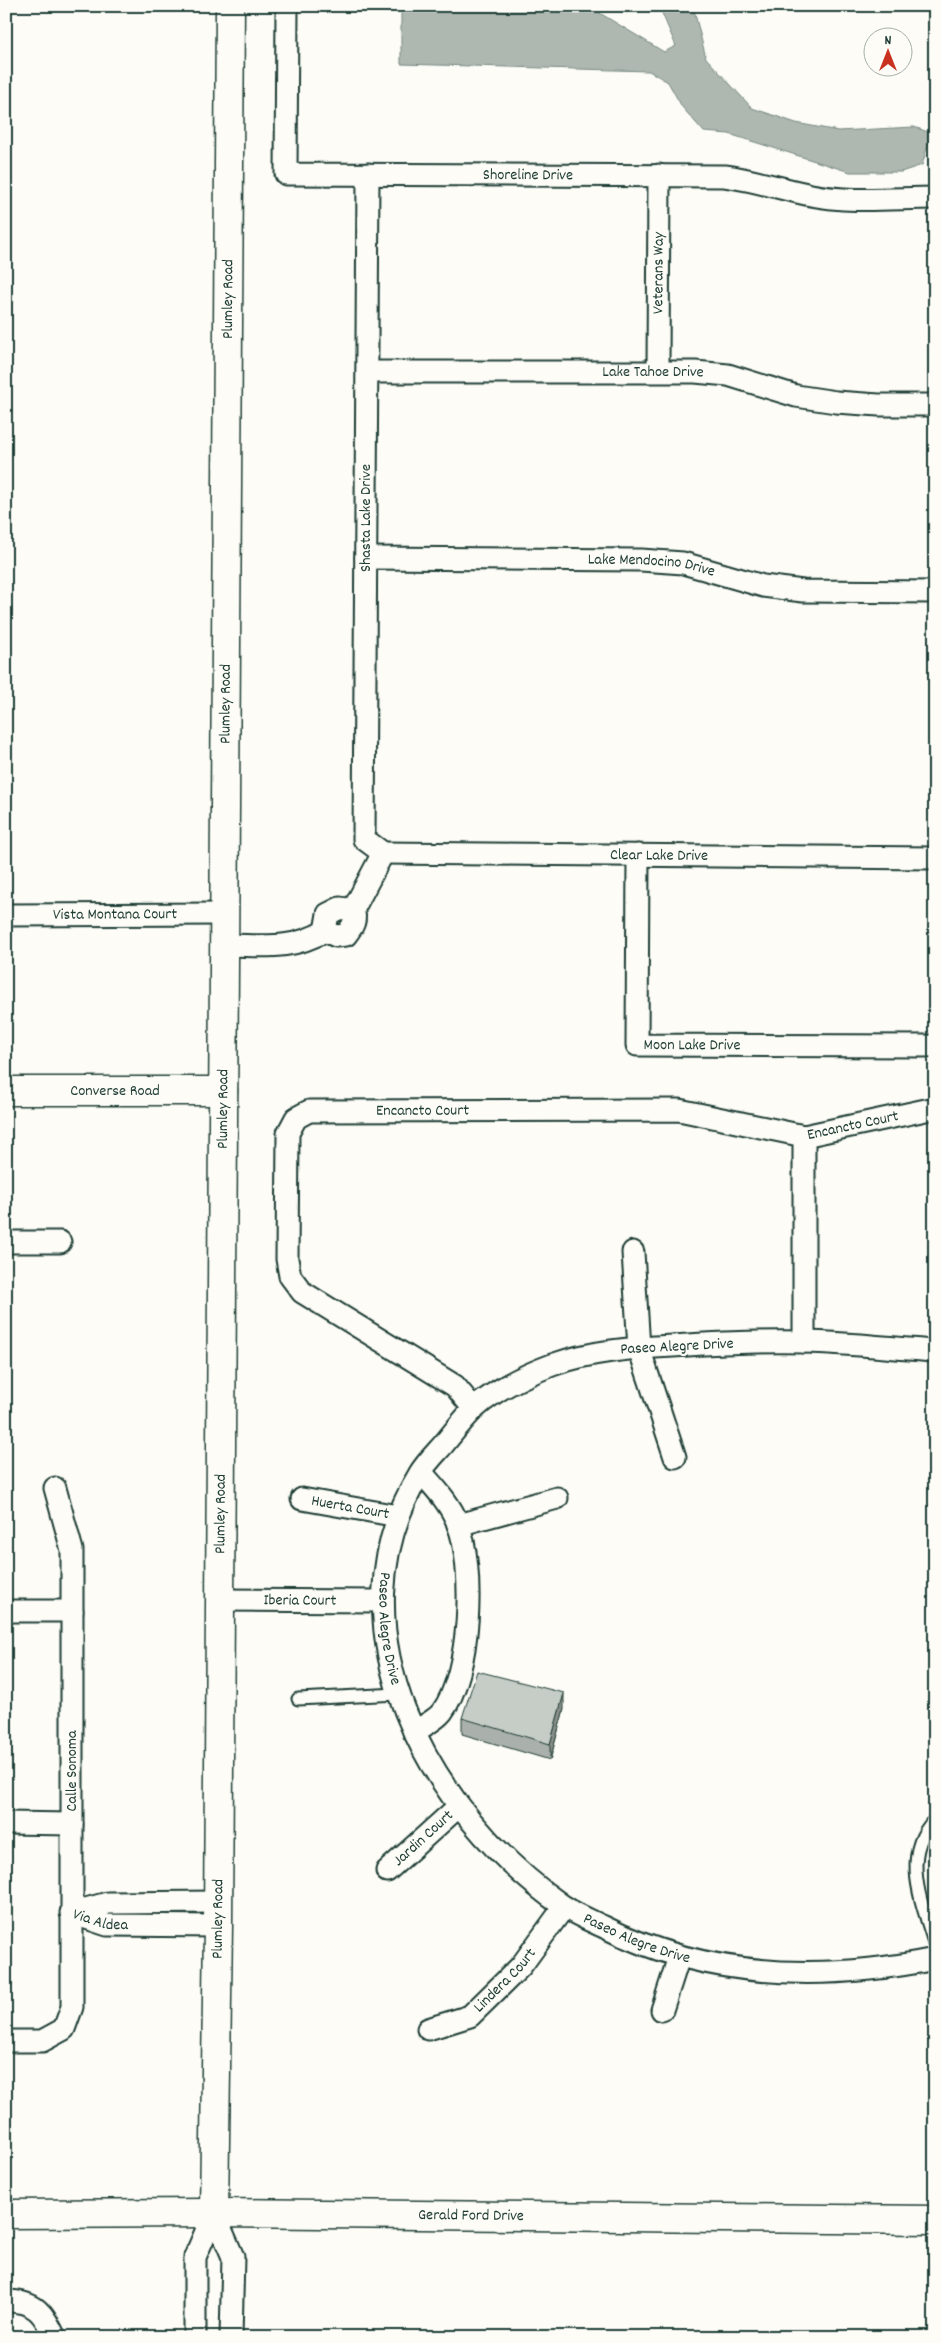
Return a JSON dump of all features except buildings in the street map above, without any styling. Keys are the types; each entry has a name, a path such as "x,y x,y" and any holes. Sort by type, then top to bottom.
{"street":[{"name":"Plumley Road","path":"214,2213 218,1914 230,6"},
{"name":"Shoreline Drive","path":"287,6 286,174 725,176 754,180 812,195 838,198 935,198"},
{"name":"Shasta Lake Drive","path":"368,174 364,838 383,853"},
{"name":"Veterans Way","path":"658,371 659,175"},
{"name":"Lake Tahoe Drive","path":"368,372 695,372 728,375 796,396 836,402 879,405 935,405"},
{"name":"Lake Mendocino Drive","path":"366,558 640,560 683,563 763,586 795,590 935,592"},
{"name":"Clear Lake Drive","path":"383,853 935,858"},
{"path":"224,945 291,946 309,941 325,932 336,936 346,935 356,917 353,910 383,853"},
{"name":"Moon Lake Drive","path":"638,856 637,1044 935,1046"},
{"name":"Vista Montana Court","path":"6,915 224,914"},
{"name":"Converse Road","path":"6,1091 223,1091"},
{"name":"Encancto Court","path":"474,1409 455,1386 302,1292 290,1276 286,1259 288,1133 296,1118 309,1111 678,1110 804,1136 935,1108"},
{"path":"804,1136 804,1342"},
{"path":"6,1242 60,1242"},
{"path":"633,1252 639,1348 675,1456"},
{"name":"Paseo Alegre Drive","path":"935,1350 804,1342 639,1348 598,1352 555,1364 526,1376 498,1391 474,1409 420,1472 398,1516 386,1560 382,1601 385,1641 398,1694 414,1732 433,1767 459,1806 484,1836 520,1870 564,1906 638,1944 679,1957 724,1967 776,1972 891,1968 935,1959"},
{"path":"414,1732 442,1714 453,1691 469,1671 468,1595 465,1558 458,1525 447,1503 420,1472"},
{"name":"Calle Sonoma","path":"6,2041 42,2041 64,2029 72,2007 72,1550 55,1488"},
{"path":"458,1525 557,1498"},
{"name":"Huerta Court","path":"302,1499 398,1516"},
{"name":"Iberia Court","path":"219,1600 382,1601"},
{"path":"6,1611 72,1611"},
{"name":"Jardin Court","path":"387,1871 459,1806"},
{"path":"6,1823 72,1824"},
{"name":"Via Aldea","path":"71,1913 108,1903 218,1914"},
{"name":"Lindera Court","path":"428,2029 470,2016 521,1966 564,1906"},
{"path":"662,2010 679,1957"},
{"path":"194,2337 194,2257 214,2213"},
{"path":"214,2213 233,2257 231,2337"},
{"name":"Gerald Ford Drive","path":"6,2214 214,2213 935,2220"},
{"path":"6,2301 20,2301 43,2314 55,2337"}],"lane":[{"path":"298,1699 398,1694"},
{"path":"935,1819 922,1838 917,1851 915,1867 916,1881 935,1946"}],"shaded area":[{"path":"401,6 601,6 598,12 664,52 676,46 659,6 693,6 706,58 752,108 796,123 838,131 914,127 928,132 928,145 922,165 901,172 850,172 729,134 704,132 682,107 668,82 649,71 401,64"}]}
